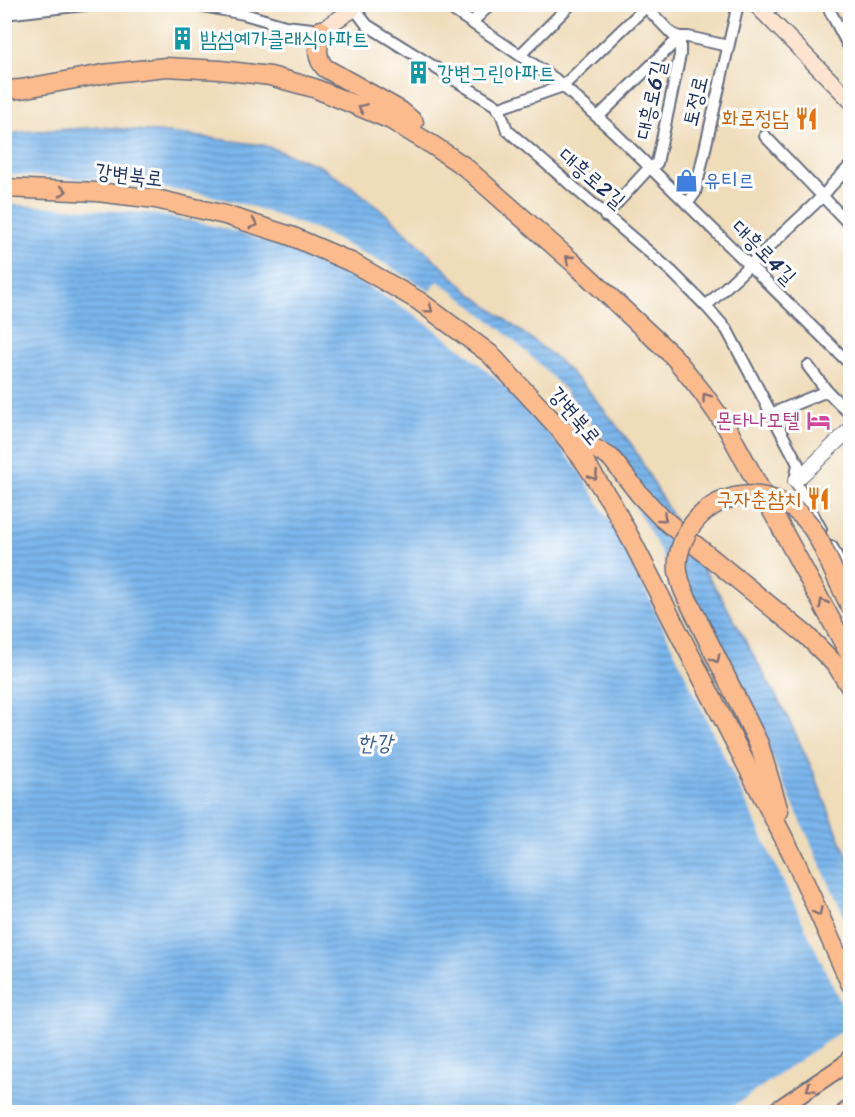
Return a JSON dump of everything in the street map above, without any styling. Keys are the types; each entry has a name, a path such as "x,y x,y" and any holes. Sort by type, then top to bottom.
{"highway":[{"path":"321,30 319,62 325,68 401,111 423,129 434,146"},
{"path":"4,90 103,74 166,67 260,75 314,88 392,120 434,146 465,167 577,266 674,357 726,426 850,655"},
{"name":"강변북로","path":"4,188 97,192 156,199 225,215 291,236 353,263 419,301 490,354 557,426 611,502 794,858 850,983"},
{"path":"557,426 611,458 640,495 662,518 806,635 837,666 850,687"},
{"path":"794,858 759,744 682,589 678,575 678,558 682,544 688,530 706,509 734,497 747,496 776,500 803,516 814,530 845,583 850,606"}],"main road":[{"path":"321,30 354,5"},
{"path":"766,8 850,100"},
{"path":"774,1113 849,1061"},
{"path":"845,1113 850,1109"}],"street":[{"path":"4,14 93,4"},
{"path":"192,4 244,14 285,26 321,30"},
{"name":"대흥로4길","path":"444,4 563,86 598,117 850,364"},
{"path":"472,22 491,4"},
{"path":"520,55 571,4"},
{"name":"토정로","path":"687,204 695,193 738,4"},
{"path":"828,4 850,49"},
{"name":"대흥로2길","path":"354,5 367,25 495,105 501,113 507,130 671,271 728,330 798,464 795,481 845,583"},
{"name":"대흥로6길","path":"563,86 646,5 672,34 728,46"},
{"name":"대흥로6길","path":"598,117 680,37"},
{"name":"대흥로6길","path":"650,168 657,163 680,56 680,37"},
{"path":"497,109 563,86"},
{"path":"765,136 850,225"},
{"path":"706,306 823,196 850,166"},
{"path":"605,216 650,168"},
{"path":"808,366 827,391 850,414"},
{"path":"771,414 827,391"},
{"path":"795,481 850,429"}],"water":[{"name":"한강","path":"101,127 263,145 318,165 354,188 392,219 469,292 555,357 588,390 632,445 690,548 724,602 788,718 850,861 850,1112 5,1112 5,135"}],"pier":[{"path":"5,174 102,180 208,195 253,207 317,230 389,266 430,291 438,281 504,332 565,390 616,455 625,489 656,543 753,746 764,741 850,929 850,1022 624,545 580,472 545,429 503,385 464,351 412,313 365,285 305,256 244,234 203,223 146,213 4,204"},
{"path":"850,1022 850,1112 725,1112 843,1030"}],"place":[{"name":"밤섬예가클래식아파트","path":"182,39"},
{"name":"강변그린아파트","path":"419,73"},
{"name":"화로정담","path":"807,118"},
{"name":"유티르","path":"686,180"},
{"name":"몬타나모텔","path":"818,420"},
{"name":"구자춘참치","path":"819,499"}]}
